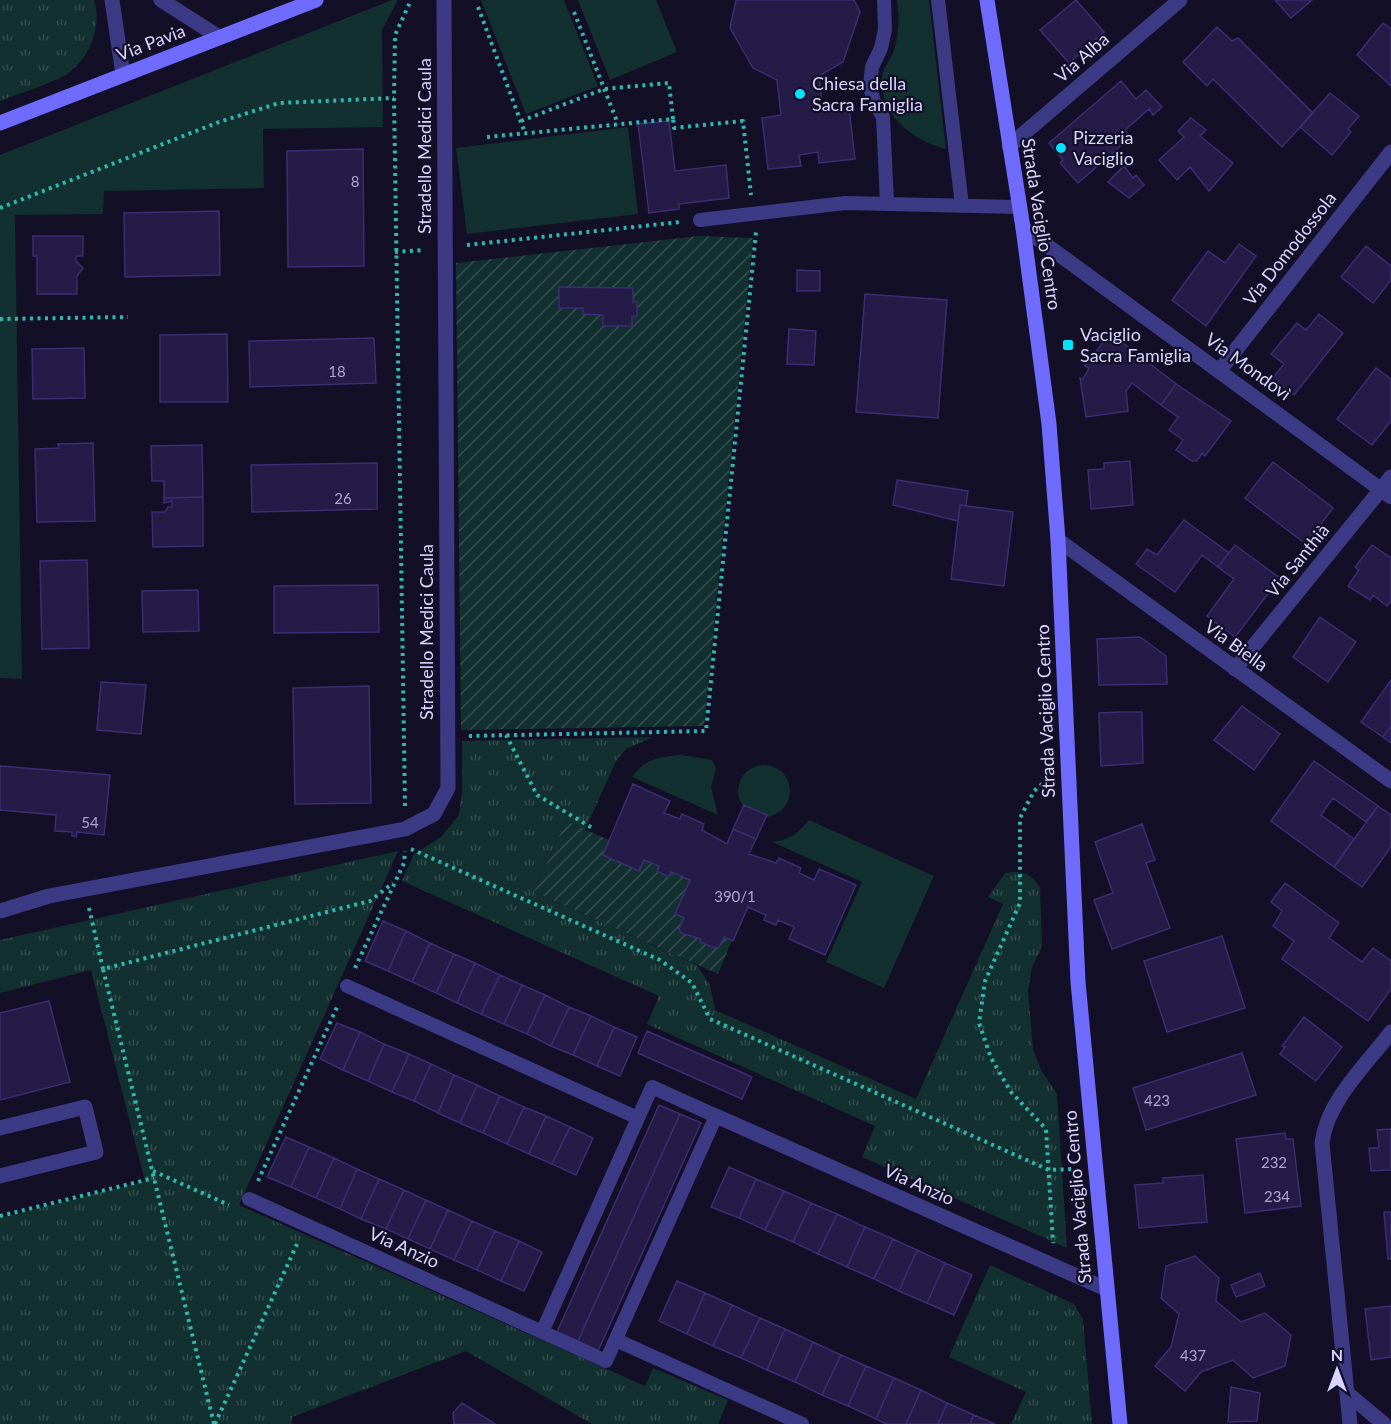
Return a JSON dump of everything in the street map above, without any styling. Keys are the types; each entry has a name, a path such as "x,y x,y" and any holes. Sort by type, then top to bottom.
{"street":[{"path":"112,0 123,75"},
{"path":"161,0 219,38"},
{"name":"Via Pavia","path":"0,123 316,0"},
{"name":"Stradello Medici Caula","path":"0,911 49,896 405,829 434,814 448,788 444,0"},
{"name":"Strada Vaciglio Centro","path":"987,0 1023,228 1049,424 1059,540 1078,982 1120,1424"},
{"name":"Via Alba","path":"1009,146 1180,0"},
{"name":"Via Domodossola","path":"1220,370 1391,152"},
{"name":"Via Mondovì","path":"1023,228 1220,370 1386,494"},
{"name":"Via Santhià","path":"1235,669 1386,494 1391,477"},
{"name":"Via Biella","path":"1059,540 1391,781"},
{"path":"1350,1424 1323,1162 1324,1125 1331,1110 1391,1032"},
{"path":"0,1128 85,1107 96,1152 0,1176"},
{"name":"Via Anzio","path":"716,1116 1106,1289"},
{"path":"1347,1393 1384,1424"}],"lane":[{"path":"884,0 885,30 881,48 872,67 870,87 874,102 883,117 888,204"},
{"path":"938,0 962,206"},
{"path":"700,220 844,203 1019,207"},
{"path":"347,986 638,1118"},
{"name":"Via Anzio","path":"249,1199 542,1332 606,1361 716,1116 652,1087 542,1332"},
{"path":"616,1340 802,1424"}],"path":[{"path":"405,805 394,252 394,98 395,35 411,0"},
{"path":"478,7 525,133"},
{"path":"574,12 618,124"},
{"path":"447,737 706,731 756,237 743,122 674,128 669,82 604,89 521,122"},
{"path":"0,208 219,122 279,103 394,98"},
{"path":"488,136 673,119"},
{"path":"394,252 700,220"},
{"path":"0,319 128,317"},
{"path":"506,735 537,795 594,829"},
{"path":"1045,1263 1053,1243 1046,1129 1011,1092 992,1058 979,1023 985,981 1020,903 1020,818 1034,791 1068,762"},
{"path":"153,1171 243,1212 404,863 406,847 660,960 692,983 710,1019 1049,1170 1096,1169"},
{"path":"104,969 370,901 396,880"},
{"path":"88,906 215,1424"},
{"path":"0,1216 154,1178"},
{"path":"215,1424 300,1237"}],"green space":[{"path":"0,0 94,0 97,19 93,39 84,57 64,76 0,101"},
{"path":"392,0 398,0 382,30 383,127 263,129 264,188 104,191 103,214 15,215 22,679 0,678 0,155"},
{"path":"481,0 564,0 598,86 526,114"},
{"path":"578,0 656,0 677,52 610,80"},
{"path":"897,0 929,0 946,149 910,133 892,114 886,103 882,90 882,76 896,42 899,21"},
{"path":"628,127 638,214 467,234 456,148"},
{"path":"699,236 753,238 704,726 461,730 456,263"},
{"path":"653,737 626,749 616,761 585,830 566,821 534,892 697,965 710,985 715,1010 916,1099 1003,904 988,897 1005,873 1025,874 1037,882 1040,887 1042,947 1032,967 1028,991 1033,1049 1041,1070 1057,1094 1067,1248 862,1157 875,1126 647,1024 659,996 402,881 414,854 441,837 459,815 462,792 462,741"},
{"path":"681,755 712,760 716,769 711,787 718,815 632,777 647,762"},
{"path":"764,765 774,767 782,773 788,781 790,791 788,801 782,809 774,815 764,817 754,815 746,809 740,801 738,791 740,781 746,773 754,767"},
{"path":"809,820 934,876 884,988 826,962 862,882 772,842 793,836"},
{"path":"566,821 609,840 603,855 639,871 644,860 659,866 657,871 669,877 671,872 690,880 675,914 684,918 679,929 681,933 701,939 701,942 715,948 720,947 724,937 732,940 718,974 534,892"},
{"path":"398,851 239,1205 645,1386 653,1368 728,1400 718,1424 592,1424 466,1351 292,1417 292,1424 0,1424 0,1218 145,1181 91,970 0,993 0,940"},
{"path":"990,1265 1074,1304 1083,1319 1092,1424 1011,1424 1026,1392 949,1357"}],"building":[{"name":"Chiesa della Sacra Famiglia","path":"736,0 854,0 860,12 843,62 819,76 823,111 849,108 855,159 819,163 818,152 799,155 801,166 768,169 762,118 781,115 777,80 753,68 730,28"},
{"path":"1076,0 1104,32 1069,63 1040,30"},
{"path":"1275,0 1312,0 1291,18"},
{"path":"1383,23 1391,29 1391,86 1357,55"},
{"path":"1217,27 1232,41 1238,38 1313,113 1282,147 1213,79 1207,86 1183,62"},
{"path":"1121,81 1136,99 1146,90 1162,107 1153,115 1149,109 1125,130 1131,137 1078,183 1060,163 1063,160 1049,143"},
{"path":"1330,93 1359,116 1348,129 1351,132 1332,155 1300,127"},
{"path":"1191,118 1206,130 1200,136 1233,163 1209,191 1190,167 1177,180 1159,160 1184,137 1178,131"},
{"path":"669,121 675,171 726,165 729,198 679,204 679,209 649,213 638,124"},
{"path":"363,149 364,266 288,267 287,151"},
{"path":"1124,166 1133,178 1136,175 1144,185 1129,198 1108,182"},
{"path":"219,211 220,275 125,277 124,213"},
{"path":"33,236 83,236 83,256 76,256 76,261 83,268 77,276 77,294 37,294 37,256 33,256"},
{"path":"1239,244 1256,256 1206,326 1172,300 1208,251 1225,263"},
{"path":"1366,246 1391,266 1391,280 1373,303 1341,277"},
{"path":"797,270 820,271 820,291 797,291"},
{"path":"559,287 633,288 633,302 637,302 637,316 632,316 632,326 603,326 603,315 583,314 583,308 559,308"},
{"path":"865,294 947,300 938,418 856,412"},
{"path":"1319,314 1343,333 1294,395 1272,379 1284,364 1271,354 1297,323 1306,330"},
{"path":"789,329 816,331 814,365 787,364"},
{"path":"1110,333 1176,384 1161,405 1132,383 1126,391 1128,411 1086,417 1080,378 1083,379 1089,368 1085,366"},
{"path":"227,334 228,402 160,402 160,335"},
{"path":"374,338 376,383 250,387 249,341"},
{"path":"84,348 85,398 33,399 32,349"},
{"path":"1376,368 1391,379 1391,421 1372,445 1337,419"},
{"path":"1176,384 1231,421 1205,456 1202,453 1197,461 1192,461 1176,450 1183,440 1169,430 1178,417 1161,405"},
{"path":"93,443 95,521 37,522 35,449 59,448 58,444"},
{"path":"202,445 203,497 164,498 164,481 152,481 151,446"},
{"path":"1130,461 1133,505 1091,509 1088,470 1104,469 1104,463"},
{"path":"1273,462 1333,508 1306,544 1245,498"},
{"path":"377,463 377,509 252,512 251,465"},
{"path":"897,480 968,491 966,506 960,505 958,521 893,505"},
{"path":"203,497 203,546 153,547 152,512 165,512 168,507 172,507 172,501 164,503 164,498"},
{"path":"960,505 1013,512 1004,586 951,579"},
{"path":"1184,520 1229,553 1218,567 1202,555 1175,592 1136,564 1147,549 1157,555"},
{"path":"1235,545 1280,578 1235,637 1207,616 1234,579 1218,567"},
{"path":"1372,545 1391,558 1391,601 1387,606 1373,595 1370,600 1348,586 1359,570 1355,567"},
{"path":"87,560 89,648 42,649 40,561"},
{"path":"378,585 379,632 274,633 274,586"},
{"path":"198,590 199,631 143,632 142,591"},
{"path":"1320,617 1356,642 1328,682 1293,657"},
{"path":"1140,637 1166,656 1167,684 1099,685 1097,639"},
{"path":"1391,680 1391,726 1383,737 1361,722"},
{"path":"101,682 146,685 141,734 97,730"},
{"path":"369,686 371,803 295,804 293,688"},
{"path":"1242,706 1280,734 1254,770 1214,740"},
{"path":"1142,712 1143,763 1101,766 1099,713"},
{"path":"1391,726 1391,743 1383,737"},
{"path":"1314,761 1378,806 1366,822 1333,798 1321,815 1354,839 1334,867 1271,821"},
{"path":"0,766 110,775 104,835 77,832 76,837 72,836 72,832 55,831 56,815 0,810"},
{"path":"633,784 670,801 664,813 680,819 682,814 704,824 702,830 727,844 733,829 756,839 749,854 776,863 779,858 801,868 799,873 814,880 819,869 856,885 825,955 789,939 794,927 778,920 776,925 764,920 766,915 748,907 733,941 724,937 719,947 715,948 700,942 701,939 681,933 679,929 684,918 675,914 690,880 671,872 669,877 657,871 659,866 644,860 639,871 603,855"},
{"path":"744,805 767,815 756,839 733,829"},
{"path":"1378,806 1391,815 1391,847 1362,887 1334,867"},
{"path":"1142,824 1155,860 1146,863 1170,928 1112,949 1094,900 1113,893 1095,842"},
{"path":"1285,883 1339,923 1329,938 1362,962 1373,948 1391,961 1391,989 1368,1021 1282,959 1294,941 1273,926 1282,911 1271,902"},
{"path":"383,921 406,931 388,971 365,961"},
{"path":"406,931 430,943 412,982 388,971"},
{"path":"1222,936 1245,1008 1167,1032 1144,961"},
{"path":"430,943 454,954 436,993 412,982"},
{"path":"454,954 475,963 457,1003 436,993"},
{"path":"475,963 500,975 481,1014 457,1003"},
{"path":"500,975 522,985 504,1024 481,1014"},
{"path":"522,985 545,995 527,1034 504,1024"},
{"path":"545,995 569,1007 551,1046 527,1034"},
{"path":"49,1001 70,1082 0,1100 0,1013"},
{"path":"569,1007 591,1016 573,1055 551,1046"},
{"path":"591,1016 614,1027 597,1066 573,1055"},
{"path":"1304,1017 1342,1047 1316,1081 1280,1054 1285,1047 1282,1046"},
{"path":"337,1023 360,1032 343,1070 320,1059"},
{"path":"614,1027 637,1037 620,1076 597,1066"},
{"path":"647,1031 752,1077 742,1099 638,1053"},
{"path":"360,1032 384,1044 368,1081 343,1070"},
{"path":"384,1044 409,1054 392,1092 368,1081"},
{"path":"1242,1053 1256,1095 1146,1130 1133,1088"},
{"path":"409,1054 431,1064 414,1101 392,1092"},
{"path":"431,1064 454,1075 438,1113 414,1101"},
{"path":"454,1075 477,1085 460,1123 438,1113"},
{"path":"477,1085 500,1096 483,1133 460,1123"},
{"path":"500,1096 524,1107 507,1144 483,1133"},
{"path":"659,1105 680,1114 578,1341 557,1332"},
{"path":"524,1107 546,1116 529,1154 507,1144"},
{"path":"680,1114 701,1123 598,1351 578,1341"},
{"path":"546,1116 570,1127 552,1164 529,1154"},
{"path":"570,1127 593,1138 576,1175 552,1164"},
{"path":"1391,1129 1391,1170 1371,1171 1369,1148 1379,1148 1377,1130"},
{"path":"1285,1133 1286,1139 1293,1139 1301,1206 1245,1213 1236,1139"},
{"path":"286,1137 309,1147 291,1187 267,1177"},
{"path":"309,1147 334,1158 316,1198 291,1187"},
{"path":"334,1158 357,1169 340,1209 316,1198"},
{"path":"729,1167 756,1179 739,1218 711,1207"},
{"path":"357,1169 379,1179 361,1219 340,1209"},
{"path":"1203,1175 1207,1222 1139,1228 1135,1185 1163,1183 1163,1178"},
{"path":"379,1179 404,1190 386,1229 361,1219"},
{"path":"756,1179 784,1191 765,1230 739,1218"},
{"path":"404,1190 426,1200 408,1239 386,1229"},
{"path":"784,1191 811,1203 793,1242 765,1230"},
{"path":"426,1200 448,1210 430,1249 408,1239"},
{"path":"811,1203 837,1214 818,1254 793,1242"},
{"path":"448,1210 472,1221 454,1260 430,1249"},
{"path":"1384,1212 1391,1212 1391,1259 1388,1259"},
{"path":"837,1214 865,1227 847,1267 818,1254"},
{"path":"472,1221 495,1231 477,1270 454,1260"},
{"path":"865,1227 893,1239 874,1279 847,1267"},
{"path":"495,1231 519,1241 501,1281 477,1270"},
{"path":"893,1239 917,1250 899,1291 874,1279"},
{"path":"519,1241 542,1252 524,1291 501,1281"},
{"path":"917,1250 945,1263 927,1303 899,1291"},
{"path":"1195,1256 1219,1278 1216,1301 1241,1322 1265,1313 1291,1335 1285,1366 1253,1378 1233,1360 1201,1372 1185,1391 1155,1366 1171,1347 1179,1314 1161,1298 1166,1266"},
{"path":"945,1263 972,1275 954,1315 927,1303"},
{"path":"1260,1273 1265,1286 1236,1297 1231,1285"},
{"path":"677,1281 705,1293 687,1334 659,1321"},
{"path":"705,1293 732,1305 713,1346 687,1334"},
{"path":"732,1305 760,1318 741,1358 713,1346"},
{"path":"1391,1306 1391,1357 1371,1360 1365,1309"},
{"path":"760,1318 785,1329 767,1370 741,1358"},
{"path":"785,1329 813,1342 795,1382 767,1370"},
{"path":"813,1342 841,1355 822,1395 795,1382"},
{"path":"841,1355 866,1366 848,1406 822,1395"},
{"path":"866,1366 894,1378 876,1419 848,1406"},
{"path":"894,1378 921,1390 906,1424 886,1424 876,1419"},
{"path":"1231,1387 1260,1393 1257,1421 1228,1422"},
{"path":"921,1390 947,1403 938,1424 906,1424"},
{"path":"462,1403 495,1424 454,1424 453,1413"},
{"path":"947,1403 974,1415 970,1424 938,1424"},
{"path":"974,1415 995,1424 970,1424"}],"place":[{"name":"Chiesa della Sacra Famiglia","path":"800,94"},
{"name":"Pizzeria Vaciglio","path":"1061,148"},
{"name":"Vaciglio Sacra Famiglia","path":"1068,345"}]}
